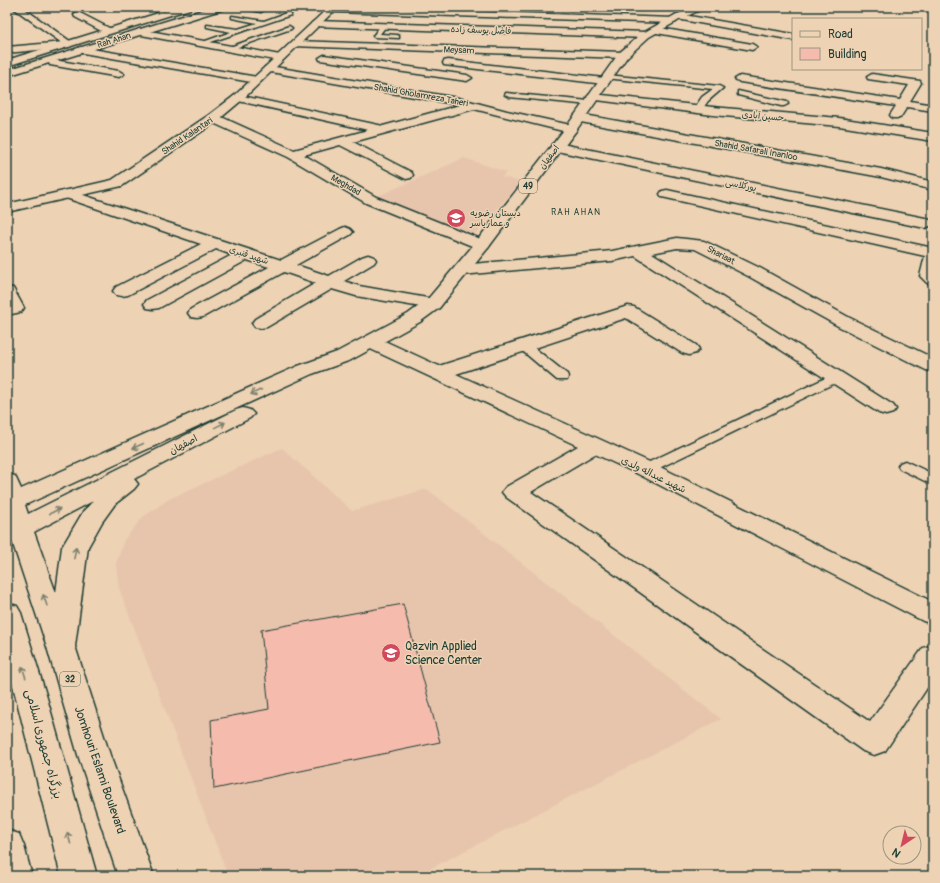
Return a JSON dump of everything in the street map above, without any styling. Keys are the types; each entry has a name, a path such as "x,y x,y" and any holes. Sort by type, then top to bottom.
{"main road":[{"path":"7,8 16,7 76,46"},
{"path":"7,63 76,46 108,31 187,7"},
{"name":"Rah Ahan","path":"7,68 202,7"},
{"name":"Rah Ahan","path":"7,73 76,46 139,32 221,7"},
{"name":"اصفهان","path":"11,510 305,370 344,356 414,318 433,304 482,245 575,123 623,55 650,32 676,18 702,7"},
{"path":"334,8 676,18 792,37"},
{"name":"Shahid Kalantari","path":"7,208 117,183 213,118 238,98 334,8"},
{"path":"78,15 108,31"},
{"name":"فاضل یوسف زاده","path":"316,24 650,32 752,48"},
{"path":"139,32 280,58"},
{"name":"Meysam","path":"295,44 623,55"},
{"path":"7,78 54,64 76,54 76,46"},
{"path":"7,50 76,46 257,80"},
{"path":"355,84 425,49"},
{"path":"324,58 474,79"},
{"path":"438,62 605,79"},
{"path":"54,64 119,74"},
{"name":"Shahid Gholamreza Taheri","path":"269,69 458,101 505,114 575,123"},
{"path":"872,77 916,83 887,129"},
{"path":"740,79 933,108"},
{"path":"747,125 758,115 813,91"},
{"path":"238,98 383,130"},
{"name":"حسین آبادی","path":"591,100 839,122 933,136"},
{"path":"293,154 474,105"},
{"name":"Meghdad","path":"213,118 293,154 370,200 482,245"},
{"name":"Shahid Safarali Inanloo","path":"575,123 677,135 881,173 933,186"},
{"path":"677,135 689,127"},
{"path":"724,144 735,134"},
{"path":"342,141 406,176"},
{"name":"پورکلاسی","path":"557,147 925,223"},
{"path":"733,208 754,188"},
{"name":"شهید قنبری","path":"68,194 356,291 433,304"},
{"path":"667,194 933,254 928,276 933,279"},
{"path":"197,313 345,232"},
{"name":"Shariaat","path":"462,270 612,256 677,243 698,244 754,272 844,322 933,366"},
{"path":"122,291 214,244"},
{"path":"638,251 886,409"},
{"path":"153,304 246,254"},
{"path":"261,323 368,260"},
{"path":"7,292 15,308 7,310"},
{"path":"438,373 628,311 689,349"},
{"name":"شهید عبداله ولدی","path":"371,342 646,469 933,614"},
{"name":"اصفهان","path":"11,510 158,458 184,443 321,376 344,356"},
{"path":"595,445 514,492 874,742 933,656"},
{"path":"61,647 75,547 92,518 107,499 158,458"},
{"name":"Jomhouri Eslami Boulevard","path":"11,510 61,647 87,734 136,876"},
{"name":"بزرگراه جمهوری اسلامی","path":"7,613 32,698 79,876"},
{"path":"7,846 14,876"}],"lane":[{"path":"151,7 164,14"},
{"path":"240,7 261,10"},
{"path":"203,43 289,14"},
{"path":"234,17 265,22"},
{"path":"208,26 239,31"},
{"path":"383,26 376,36 397,37"},
{"path":"230,48 289,28"},
{"path":"605,79 719,88 705,99 698,109"},
{"path":"741,93 784,104"},
{"path":"509,95 591,100"},
{"path":"523,345 562,377"},
{"path":"646,469 836,378"},
{"path":"905,466 933,480"}],"shaded area":[{"name":"دبستان رضویه و عماریاسر","path":"464,158 506,172 502,177 521,182 472,238 374,198"},
{"name":"Qazvin Applied Science Center","path":"282,448 352,511 427,489 721,719 416,876 228,876 119,588 116,564 124,540 143,517 169,499"}],"building":[{"path":"403,604 440,742 214,789 211,720 269,709 261,630"}],"place":[{"name":"دبستان رضویه و عماریاسر","path":"456,218"},
{"name":"Qazvin Applied Science Center","path":"391,653"}],"district":[{"name":"RAH AHAN","path":"576,212"}]}
